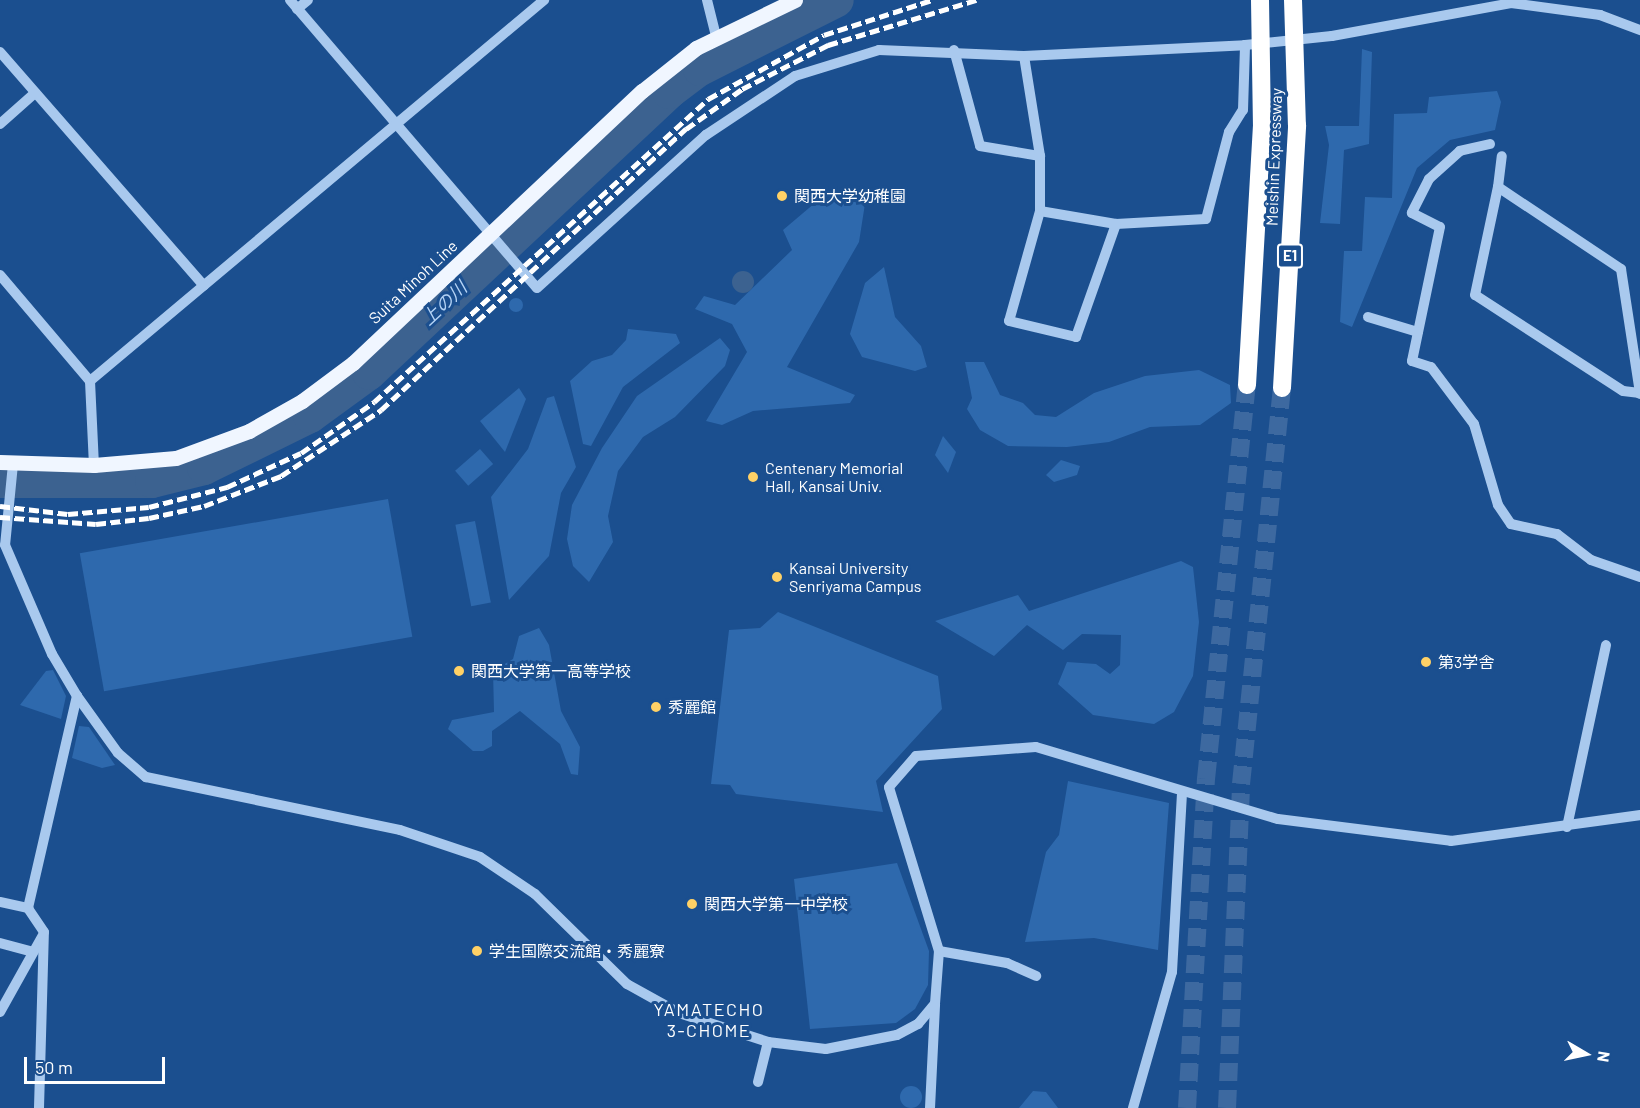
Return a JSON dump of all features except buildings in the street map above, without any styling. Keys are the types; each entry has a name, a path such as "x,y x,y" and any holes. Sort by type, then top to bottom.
{"highway":[{"name":"Meishin Expressway","path":"1247,386 1262,126 1260,0"},
{"name":"Meishin Expressway","path":"1282,388 1297,125 1293,0"}],"main road":[{"name":"Suita Minoh Line","path":"8,467 94,465 176,458 249,431 302,401 353,363 494,239 642,91 716,37 795,0"}],"street":[{"path":"308,0 294,4 537,288 706,135 795,76 896,47 1024,56 1245,45 1332,36 1511,3 1600,15 1640,30"},
{"path":"90,381 544,0"},
{"path":"707,0 716,37"},
{"path":"1040,211 1116,224 1206,219 1229,132 1243,110 1245,45"},
{"path":"954,50 980,146 1040,156"},
{"path":"0,52 204,286"},
{"path":"1024,56 1040,156 1040,211 1010,321 1076,337 1116,224"},
{"path":"0,124 35,93"},
{"path":"1490,144 1460,151 1430,179 1412,213 1440,227 1412,361 1431,367 1474,424 1498,505 1511,524 1557,534 1591,560 1640,577"},
{"path":"1498,187 1621,269 1640,393 1623,391 1475,295 1498,187 1502,156"},
{"path":"0,275 90,381 94,465"},
{"path":"1368,317 1418,332"},
{"path":"8,467 9,495 2,546 52,654 77,696 118,753 146,777 400,831 480,857 535,894 627,984 679,1013 768,1042 826,1049 897,1035 918,1024 935,1004"},
{"path":"1567,827 1606,645"},
{"path":"28,908 77,696"},
{"path":"930,1108 939,951 890,787 916,756 1036,747 1182,795 1278,819 1451,841 1567,827 1640,815"},
{"path":"1133,1108 1172,972 1182,795"},
{"path":"0,902 28,908 44,932 39,1108"},
{"path":"0,1012 44,932"},
{"path":"0,943 33,952"},
{"path":"939,951 1007,963 1036,976"},
{"path":"758,1082 768,1042"}],"shaded area":[{"path":"1362,49 1372,52 1369,144 1344,150 1340,224 1320,223 1329,145 1325,126 1359,126"},
{"path":"1497,91 1501,102 1495,130 1450,140 1417,168 1352,327 1340,322 1344,251 1362,251 1365,197 1392,198 1394,114 1427,113 1429,97"},
{"path":"867,191 859,242 787,367 855,395 850,403 753,411 722,425 706,421 747,352 732,324 695,309 704,296 735,305 792,250 783,230 822,197 838,203"},
{"path":"884,267 895,317 921,346 927,367 915,371 862,357 850,334 865,283"},
{"path":"743,271 751,274 754,282 751,290 743,293 735,290 732,282 735,274"},
{"path":"513,298 519,298 523,305 519,312 513,312 509,308 509,302"},
{"path":"628,329 676,334 680,343 623,387 591,446 583,444 570,381 592,361 612,355 626,340"},
{"path":"720,338 730,350 725,366 675,417 643,437 618,471 608,516 613,542 589,582 573,566 567,539 572,505 602,448 637,396"},
{"path":"965,362 984,362 1000,395 1023,403 1035,415 1056,417 1094,393 1145,376 1199,370 1230,385 1231,403 1200,425 1150,427 1109,442 1067,447 1008,446 980,430 967,409 972,398"},
{"path":"519,388 526,399 505,452 480,421"},
{"path":"554,396 576,467 561,493 549,556 509,600 491,497 528,449 547,398"},
{"path":"943,436 956,452 948,473 935,455"},
{"path":"480,449 493,464 468,486 455,471"},
{"path":"1061,460 1080,466 1077,475 1054,482 1046,475"},
{"path":"388,499 412,637 104,691 80,553"},
{"path":"475,521 491,602 471,606 455,525"},
{"path":"1181,561 1193,567 1199,622 1193,676 1174,712 1154,724 1093,715 1058,684 1067,662 1096,664 1110,674 1120,665 1121,635 1082,634 1063,650 1027,625 994,656 935,621 1018,595 1029,611"},
{"path":"778,612 938,676 942,709 876,781 883,812 736,794 730,785 711,784 729,630 760,628"},
{"path":"539,628 549,645 561,711 580,747 578,775 571,774 560,744 520,711 492,731 492,746 483,751 473,751 448,729 452,720 494,712 493,671 513,659 519,636"},
{"path":"53,670 66,696 61,719 20,705 46,671"},
{"path":"79,726 89,727 115,765 102,768 72,758"},
{"path":"1068,781 1169,803 1158,950 1094,938 1025,942 1046,852 1059,835"},
{"path":"897,863 929,951 928,985 915,1009 896,1023 810,1029 794,879"},
{"path":"907,1086 915,1086 922,1093 922,1101 915,1108 907,1108 900,1101 900,1093"},
{"path":"1033,1091 1046,1092 1058,1108 1019,1108"}],"waterway":[{"name":"上の川","path":"0,481 152,481 204,468 310,416 369,373 669,92 700,69 837,0"}],"tunnel":[{"path":"1187,1108 1206,779 1247,385"},
{"path":"1227,1108 1241,784 1282,388"}],"railway":[{"path":"0,506 68,514 149,507 227,487 301,453 374,402 708,99 824,35 932,0"},
{"path":"0,517 96,524 149,518 204,506 281,476 381,410 686,129 742,89 828,45 976,0"}],"place":[{"name":"関西大学幼稚園","path":"782,196"},
{"name":"Centenary Memorial Hall, Kansai Univ.","path":"753,477"},
{"name":"Kansai University Senriyama Campus","path":"777,577"},
{"name":"第3学舎","path":"1426,662"},
{"name":"関西大学第一高等学校","path":"459,671"},
{"name":"秀麗館","path":"656,707"},
{"name":"関西大学第一中学校","path":"692,904"},
{"name":"学生国際交流館・秀麗寮","path":"477,951"}],"district":[{"name":"YAMATECHO 3-CHOME","path":"709,1020"}]}
